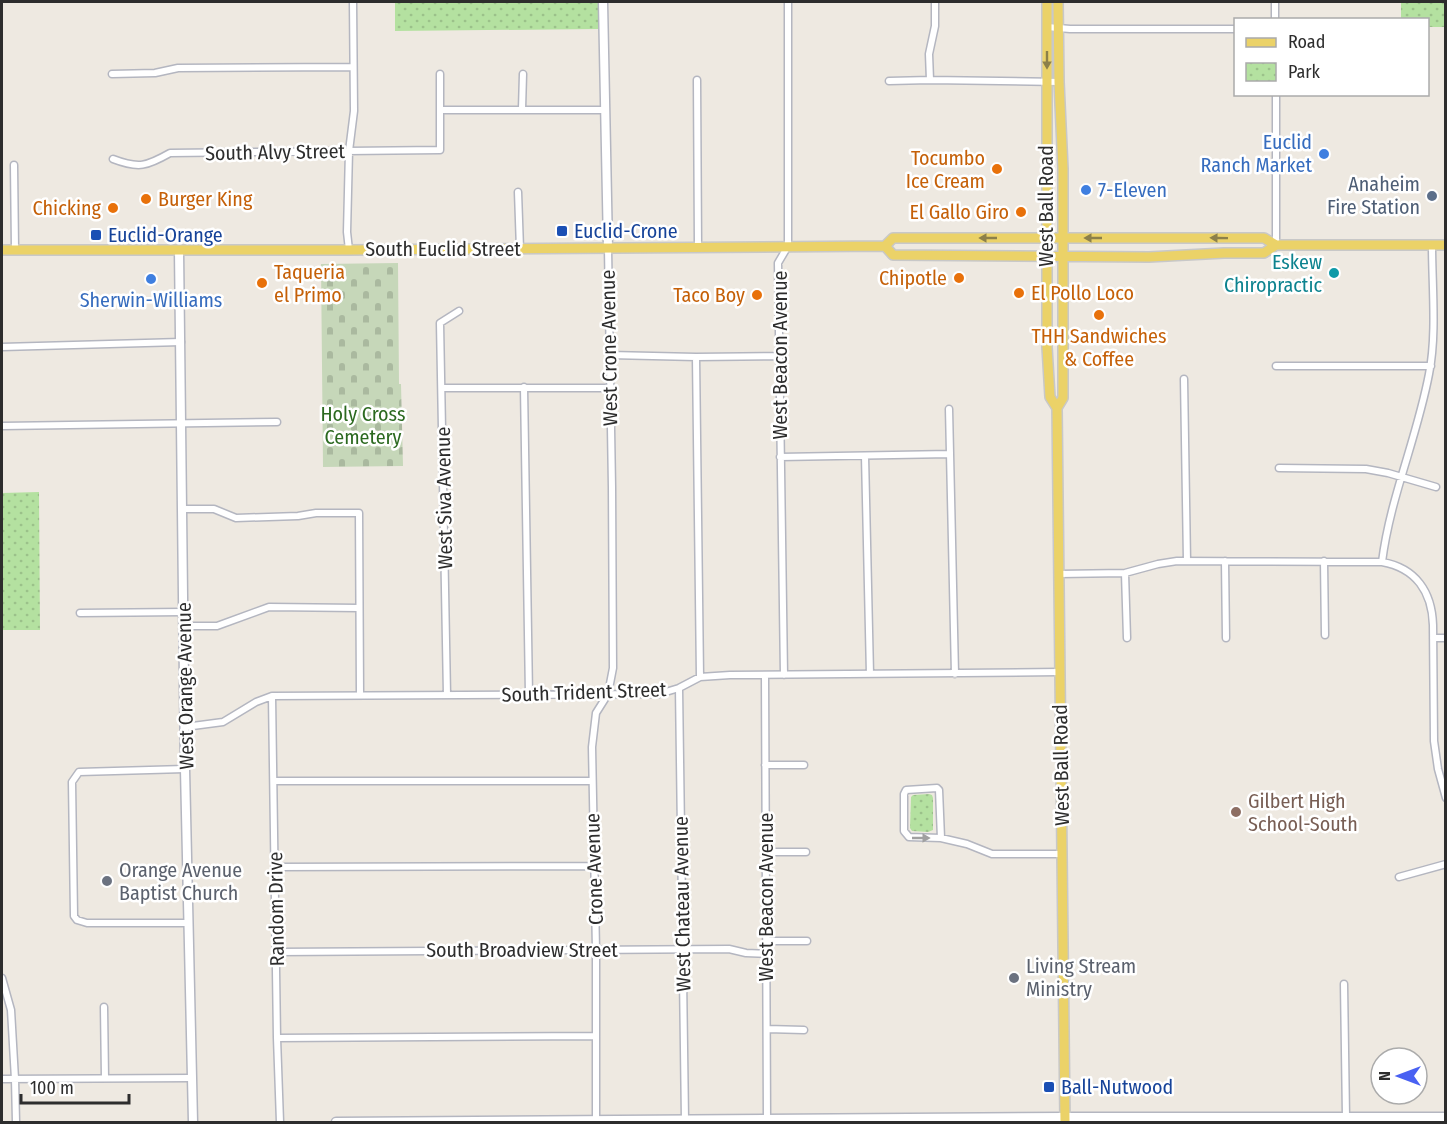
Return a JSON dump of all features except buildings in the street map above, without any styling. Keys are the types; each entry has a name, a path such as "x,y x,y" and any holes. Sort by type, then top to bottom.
{"main road":[{"name":"West Ball Road","path":"1047,2 1047,347 1050,397 1057,408"},
{"name":"West Ball Road","path":"1058,2 1062,145 1063,398 1057,408 1065,1120"},
{"name":"South Euclid Street","path":"2,250 885,246 893,238 1264,238 1276,245 1446,245"},
{"name":"South Euclid Street","path":"885,246 893,255 1149,257 1264,253 1276,245"}],"street":[{"path":"349,250 347,232 354,111 353,2"},
{"name":"West Crone Avenue","path":"603,2 613,668 608,694"},
{"name":"West Beacon Avenue","path":"784,675 778,263 788,246 788,2"},
{"path":"930,80 929,54 935,26 935,2"},
{"path":"1275,2 1275,18"},
{"path":"1047,27 1234,29"},
{"path":"112,74 155,73 178,68 353,67"},
{"path":"440,74 441,110 604,110"},
{"path":"522,109 523,74"},
{"path":"696,80 698,247"},
{"path":"890,81 1059,82"},
{"path":"1275,96 1276,245"},
{"name":"South Alvy Street","path":"113,159 130,166 151,164 170,153 440,150 441,110"},
{"path":"14,165 15,249"},
{"path":"518,192 519,249"},
{"path":"1382,562 1387,530 1431,366 1432,245"},
{"name":"West Orange Avenue","path":"179,250 185,769 193,1122"},
{"name":"West Siva Avenue","path":"447,695 440,323 459,311"},
{"path":"2,347 181,342"},
{"path":"610,355 779,356"},
{"path":"696,357 700,677"},
{"path":"1275,366 1431,366"},
{"path":"1184,379 1187,561"},
{"path":"524,387 529,695"},
{"path":"442,388 610,388"},
{"path":"949,409 955,674"},
{"path":"2,426 277,422"},
{"path":"780,457 950,454"},
{"path":"865,456 870,674"},
{"path":"1278,468 1359,468 1436,487"},
{"path":"183,509 214,509 236,518 359,513 360,695"},
{"path":"1059,574 1125,573 1168,562 1187,561 1382,562 1403,569 1424,588 1432,611 1435,751 1446,798"},
{"path":"1225,561 1226,638"},
{"path":"1324,561 1325,635"},
{"path":"1125,573 1127,638"},
{"path":"184,626 217,626 269,607 359,608"},
{"path":"80,613 184,612"},
{"path":"1433,638 1446,638"},
{"name":"South Trident Street","path":"185,727 223,722 256,702 272,696 659,694 679,688 700,677 1060,672"},
{"name":"West Beacon Avenue","path":"761,1120 767,1029 765,675"},
{"name":"West Chateau Avenue","path":"679,688 685,1120"},
{"name":"Crone Avenue","path":"596,1121 596,950 592,747 596,713 608,694"},
{"name":"Random Drive","path":"272,696 280,1122"},
{"path":"765,765 804,765"},
{"path":"185,769 79,772 72,782 74,916 77,920 87,923 188,923"},
{"path":"274,781 592,781"},
{"path":"941,838 939,790 906,790 904,792 904,831 911,838 941,838 967,844 992,854 1062,854"},
{"path":"766,852 806,852"},
{"path":"1399,877 1446,864"},
{"path":"276,867 594,866"},
{"path":"766,941 807,940"},
{"name":"South Broadview Street","path":"276,952 729,949 767,954"},
{"path":"2,978 11,1010 16,1122"},
{"path":"1344,984 1346,1116"},
{"path":"104,1007 105,1078"},
{"path":"767,1029 804,1030"},
{"path":"278,1038 596,1036"},
{"path":"2,1079 192,1078"},
{"path":"336,1122 1446,1117"}],"green space":[{"path":"395,2 598,2 598,29 395,31"},
{"path":"1401,2 1445,2 1445,27 1429,27 1429,18 1401,18"},
{"name":"Holy Cross Cemetery","path":"398,263 399,384 401,384 403,466 323,467 321,264"},
{"path":"39,492 40,630 2,630 2,493"},
{"path":"929,794 933,798 933,830 912,831 910,828 911,797"}],"place":[{"name":"Euclid Ranch Market","path":"1324,154"},
{"name":"Tocumbo Ice Cream","path":"997,169"},
{"name":"7-Eleven","path":"1086,190"},
{"name":"Anaheim Fire Station","path":"1432,196"},
{"name":"Burger King","path":"146,199"},
{"name":"Chicking","path":"113,208"},
{"name":"El Gallo Giro","path":"1021,212"},
{"name":"Euclid-Crone","path":"562,231"},
{"name":"Euclid-Orange","path":"96,235"},
{"name":"Eskew Chiropractic","path":"1334,273"},
{"name":"Chipotle","path":"959,278"},
{"name":"Sherwin-Williams","path":"151,279"},
{"name":"Taqueria el Primo","path":"262,283"},
{"name":"El Pollo Loco","path":"1019,293"},
{"name":"Taco Boy","path":"757,295"},
{"name":"THH Sandwiches & Coffee","path":"1099,315"},
{"name":"Gilbert High School-South","path":"1236,812"},
{"name":"Orange Avenue Baptist Church","path":"107,881"},
{"name":"Living Stream Ministry","path":"1014,978"},
{"name":"Ball-Nutwood","path":"1049,1087"}]}
